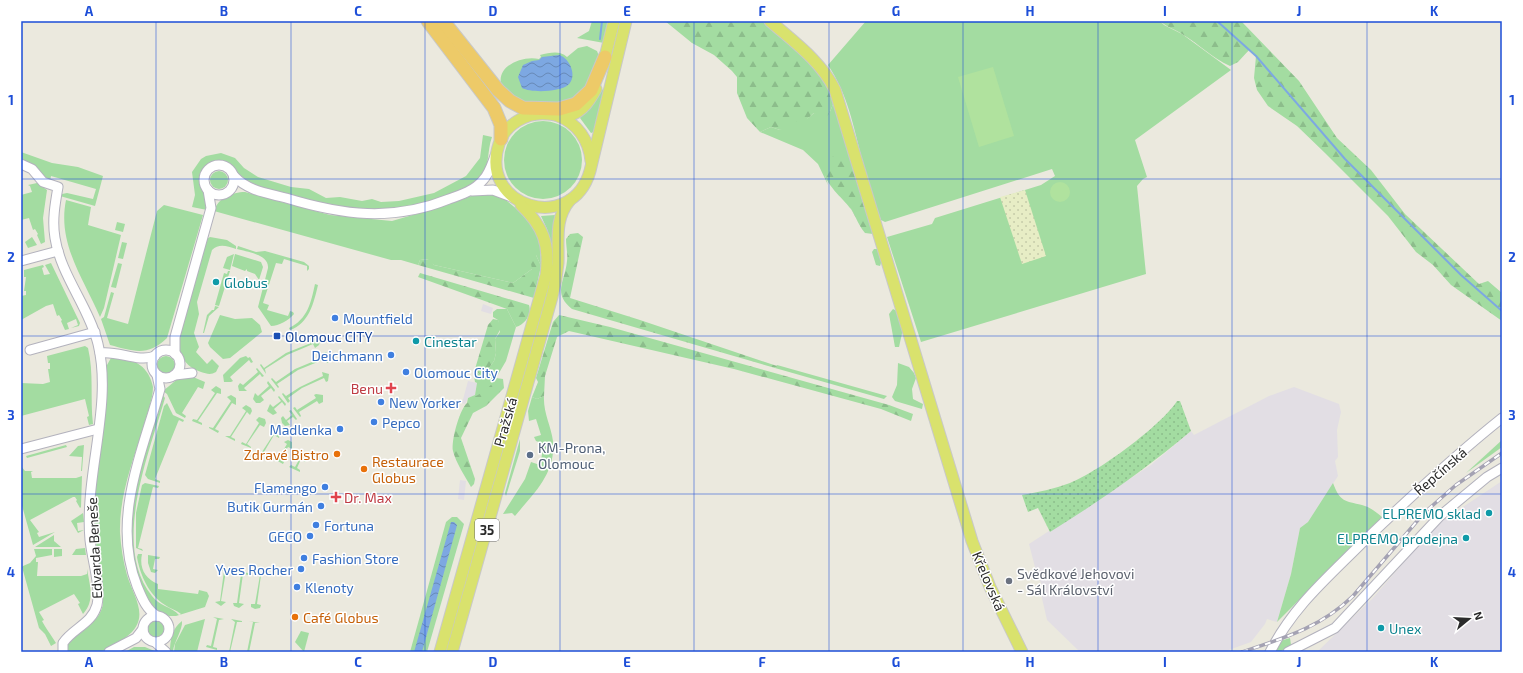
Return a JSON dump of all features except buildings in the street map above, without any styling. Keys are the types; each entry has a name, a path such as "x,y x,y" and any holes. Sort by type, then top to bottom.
{"highway":[{"path":"428,21 494,108 501,125 501,138"},
{"path":"444,21 512,109 522,115 534,114"},
{"path":"490,81 506,98 519,106 564,108 576,104 586,97 596,80 605,57"}],"main road":[{"path":"614,21 598,86 588,102 574,113 565,116 534,114 516,122 501,138 496,155 499,178 505,189 515,199 528,206 541,208 555,207 571,199 582,188 590,171 626,21"},
{"name":"Křelovská","path":"770,21 815,61 828,76 836,93 962,507 984,573 1022,652"},
{"path":"556,116 573,125 584,138 590,152 590,171"},
{"name":"Pražská","path":"440,652 546,275 546,253 542,231 535,219 515,199"},
{"name":"Pražská","path":"452,652 552,298 558,270 558,224 562,211 571,199"}],"street":[{"path":"465,193 485,178 496,155"},
{"name":"Edvarda Beneše","path":"21,164 32,169 43,182 58,187 54,222 58,251 94,332 100,353 102,388 92,473 90,522 98,600 92,616 63,642 63,652"},
{"path":"134,639 147,639 156,643 166,638 169,632 168,623 146,606 133,575 129,560 126,526 130,496 160,388 179,369 174,337 211,208 204,177 206,171 212,166 218,164 225,166 230,170 246,187 329,210 366,214 396,213 419,209 465,193 489,189 501,192 515,199"},
{"path":"211,208 234,183 234,176"},
{"path":"208,190 214,194 226,193 246,187"},
{"path":"21,261 58,251"},
{"path":"30,350 94,332"},
{"path":"160,388 155,371 158,354 174,337"},
{"path":"100,353 112,352 144,359 169,351 192,373 162,378 144,359"},
{"name":"Řepčínská","path":"1270,652 1286,622 1317,588 1426,482 1502,418"},
{"path":"21,449 98,429"},
{"path":"1288,652 1335,628 1341,623 1440,516 1488,477 1502,468"},
{"path":"146,606 144,625 147,639"},
{"path":"109,652 134,639 151,617 157,616"}],"shaded area":[{"path":"483,304 493,308 491,314 481,311"},
{"path":"468,381 477,383 475,395 468,398 465,404 462,403"},
{"path":"1294,387 1339,404 1341,412 1337,430 1338,457 1335,461 1338,476 1308,522 1300,528 1291,574 1277,622 1267,619 1265,624 1251,642 1223,652 1080,652 1047,620 1041,594 1043,588 1036,571 1029,544 1151,465 1191,431 1194,435 1269,396"},
{"path":"460,480 466,481 464,500 458,499"},
{"path":"1502,481 1502,652 1317,652 1372,599 1425,538 1442,521"}],"green space":[{"path":"592,21 609,21 604,43 577,38 589,31"},
{"path":"665,21 762,21 813,64 825,80 834,102 829,114 824,118 814,113 806,120 792,123 790,128 780,130 771,127 760,132 747,118 737,93 737,77 732,71 714,55 692,43"},
{"path":"866,21 1160,21 1164,25 1182,34 1231,70 1135,140 1147,177 1137,186 1146,274 921,342 887,237 932,224 935,218 1041,185 1055,176 1052,169 885,222 881,220 866,175 849,110 835,76 828,65"},
{"path":"1160,21 1241,21 1299,81 1337,138 1371,170 1405,214 1479,284 1488,281 1502,293 1502,321 1451,285 1433,265 1416,252 1388,216 1325,153 1297,126 1268,106 1257,90 1254,78 1256,56 1249,50 1238,62 1230,66"},
{"path":"587,46 597,51 599,58 596,73 570,103 521,103 501,84 503,72 507,67 519,60 533,58 539,59 541,57 540,55 551,53 561,53 567,57 578,48"},
{"path":"993,67 1014,136 979,147 958,77"},
{"path":"600,89 604,90 594,132 591,133 580,118"},
{"path":"834,102 851,159 825,175 828,185 818,164 803,150 760,132 771,127 780,130 795,120 807,119 814,113 829,114"},
{"path":"535,121 551,121 565,127 576,138 582,152 582,168 576,182 565,193 551,199 535,199 521,193 510,182 504,168 504,152 510,138 521,127"},
{"path":"483,135 492,137 486,168 481,178 466,188 421,203 396,208 373,209 350,208 328,204 304,199 255,185 243,178 226,163 214,161 203,168 201,172 207,210 192,207 195,195 192,172 201,159 206,156 221,153 235,158 244,168 258,177 291,187 309,189 326,198 340,197 362,201 372,199 381,202 399,201 434,193 466,176 480,158"},
{"path":"21,152 52,163 78,167 103,176 95,206 60,196 67,193 93,199 96,189 51,176 50,181 21,161"},
{"path":"837,154 843,154 851,159 873,234 865,233 851,209 828,182 825,174 825,167 828,161"},
{"path":"219,171 225,174 228,180 225,186 219,189 213,186 210,180 213,174"},
{"path":"1060,182 1067,185 1070,192 1067,199 1060,202 1053,199 1050,192 1053,185"},
{"path":"37,183 47,190 43,218 45,242 41,244 37,235 38,234 35,229 33,230 29,218 21,220 21,195 32,192 30,186 28,185"},
{"path":"245,192 330,215 392,221 447,205 482,192 501,196 532,222 540,241 541,266 536,255 532,269 513,283 434,265 428,259 420,260 418,265 401,260 391,260 214,211 222,199 235,193"},
{"path":"66,200 91,207 88,225 121,235 104,308 100,317 80,275 69,246 65,232 64,216"},
{"path":"164,205 203,215 167,338 153,348 140,351 110,345 101,319 104,317 111,292 114,293 107,318 128,324 157,211"},
{"path":"555,215 552,246 541,216"},
{"path":"117,222 125,224 123,232 115,230"},
{"path":"578,233 583,237 570,298 777,366 775,368 572,309 562,298 561,287 567,261 566,239 570,234"},
{"path":"32,237 37,245 28,248 25,242"},
{"path":"210,237 227,240 236,246 236,249 226,246 217,246 212,250 197,302 199,314 194,333 199,347 196,352 207,364 212,359 219,366 216,372 212,374 203,373 188,365 181,354 178,344 205,240"},
{"path":"122,242 127,243 123,259 118,258"},
{"path":"238,246 256,252 265,251 304,262 309,266 307,271 307,266 284,259 282,264 276,263 263,303 269,305 267,310 288,316 290,311 293,312 294,314 287,320 280,324 271,326 258,307 268,268 267,263 257,254 237,249"},
{"path":"874,249 877,249 881,257 880,266 876,265 872,252"},
{"path":"234,254 230,270 223,268 227,257"},
{"path":"235,254 261,262 263,267 259,280 255,274 247,271 247,269 245,271 232,266"},
{"path":"534,254 536,255 541,266 534,298 418,265 420,260 430,259 434,265 513,283 532,269 530,258"},
{"path":"51,263 80,323 79,326 71,328 78,325 76,319 67,323 69,329 65,330 61,321 62,320 59,315 57,316 53,304 46,306 21,320 21,296 26,295 26,291 24,291 26,277 24,277 24,270 43,265 44,267 42,268 44,275 50,274 45,265"},
{"path":"118,263 122,264 116,288 111,287"},
{"path":"228,271 230,271 219,306 215,305 224,273 227,274"},
{"path":"420,273 529,305 529,316 522,324 516,327 507,309 418,277"},
{"path":"315,284 318,285 310,312 302,323 290,330 289,328 301,320 305,315"},
{"path":"215,306 219,307 209,316 203,333 207,315 214,310"},
{"path":"497,309 507,309 516,327 506,361 489,390 467,403 468,398 475,395 477,383 475,382 474,376 477,372 480,375 486,372 494,361 496,353 495,339 500,332 498,320 493,317 493,312"},
{"path":"893,309 897,311 903,329 899,347 895,347 889,314"},
{"path":"220,315 235,319 252,318 260,325 262,332 230,358 223,359 210,347 208,343"},
{"path":"559,315 610,327 889,405 913,414 911,421 881,409 734,369 569,331 557,337 545,376 544,396 537,399 532,397 538,382 536,378 553,322"},
{"path":"493,319 498,320 501,328 495,339 496,353 494,361 486,372 480,375 475,369 488,325"},
{"path":"317,337 320,341 319,345 315,348 313,344 287,355 265,369 266,374 260,365 261,364 264,368 286,353 311,343 310,338"},
{"path":"85,346 88,348 90,357 93,424 89,425 87,417 89,416 85,399 21,416 21,383 43,384 50,382 48,369 50,369 50,363 48,363 47,356"},
{"path":"326,352 331,357 328,363 325,359 298,370 277,384 279,387 278,388 271,379 272,378 276,382 295,369 324,357 323,353"},
{"path":"166,356 172,359 175,365 172,371 166,374 160,371 157,365 160,359"},
{"path":"246,356 248,358 250,357 253,362 251,363 249,360 230,377 233,381 224,382 223,375 240,358"},
{"path":"111,358 126,359 138,364 148,373 153,387 149,408 127,480 120,520 123,559 139,608 138,623 133,631 125,638 125,640 101,652 68,652 66,647 69,642 95,620 99,615 103,603 95,534 95,486 107,382 105,365 107,365"},
{"path":"898,363 909,367 914,373 916,378 912,389 913,399 923,404 922,409 895,401 892,397 897,385"},
{"path":"777,365 887,396 884,399 775,368"},
{"path":"257,368 264,376 262,377 260,374 244,388 247,391 239,391 238,386 240,383 243,385 258,372 256,369"},
{"path":"322,372 329,374 328,381 326,382 324,378 302,388 288,398 290,401 288,403 282,394 283,393 286,396 300,387 323,376"},
{"path":"180,377 193,377 205,382 203,389 198,387 182,413 186,416 185,418 176,413 167,394 163,391"},
{"path":"496,378 503,379 504,388 486,406 473,413 461,438 475,479 474,484 471,487 454,456 454,434 458,420 466,404 485,391"},
{"path":"268,381 275,390 274,392 271,388 261,396 264,400 260,403 256,403 253,399 255,393 258,396 269,386 267,383"},
{"path":"216,386 221,389 221,394 217,393 198,421 202,423 202,425 192,421 193,419 197,420 215,393 211,390"},
{"path":"162,394 165,398 150,445 137,499 134,526 134,551 140,575 152,596 158,602 179,615 181,614 178,611 159,601 154,596 140,571 137,557 138,554 142,554 141,564 146,576 158,584 158,589 198,594 199,590 207,592 209,596 205,607 176,616 169,616 155,609 148,602 133,561 130,537 135,486"},
{"path":"231,395 236,398 236,405 232,403 215,429 219,431 218,433 209,427 213,428 231,401 227,397"},
{"path":"314,395 323,395 323,402 319,404 317,401 299,412 300,417 293,408 295,407 297,410 316,398"},
{"path":"279,396 286,404 285,406 282,402 274,409 277,413 273,415 267,411 270,404 273,407 281,401 278,397"},
{"path":"544,396 545,408 553,441 551,464 542,483 515,516 512,513 503,514 525,479 531,462 540,465 544,444 536,441 534,437 541,435 536,419 529,421 528,411 532,397 537,399"},
{"path":"1177,401 1180,401 1191,431 1140,471 1050,532 1038,508 1028,512 1022,495 1070,483 1096,469 1112,459 1143,435 1169,411"},
{"path":"167,403 173,415 184,420 183,422 179,420 178,422 155,479 160,481 160,483 148,479 145,475 164,406"},
{"path":"246,405 251,408 252,411 250,415 247,412 231,437 235,439 235,441 225,436 230,436 246,411 242,408"},
{"path":"291,410 297,419 296,420 293,417 287,421 290,425 285,426 282,423 281,418 283,416 286,420 292,415 289,411"},
{"path":"259,417 265,419 266,423 264,427 260,425 247,444 251,448 241,444 242,442 246,444 259,423 256,420"},
{"path":"275,429 280,432 279,438 274,435 264,452 267,456 257,451 262,452 273,435 269,432"},
{"path":"520,439 520,451 506,496 505,493"},
{"path":"288,440 292,442 292,449 288,447 280,460 284,462 283,464 274,459 274,457 278,459 287,444 284,442"},
{"path":"1502,440 1502,447 1466,473"},
{"path":"66,445 67,447 27,458 26,456"},
{"path":"84,445 81,471 82,457 69,456 78,446"},
{"path":"301,454 305,456 306,460 305,462 301,459 297,468 300,472 289,467 291,465 295,467 300,458 297,455"},
{"path":"21,466 25,471 33,471 31,472 32,478 76,478 82,476 81,507 80,508 75,497 73,497 30,520 39,532 37,533 39,537 55,532 33,545 21,502"},
{"path":"145,483 159,486 158,488 153,487 138,548 142,549 143,551 136,548 136,513 142,485"},
{"path":"1333,483 1338,494 1344,500 1368,507 1382,517 1277,622 1291,574 1300,528 1308,522"},
{"path":"83,513 84,522 77,523 78,531 84,530 78,533 71,521"},
{"path":"452,517 457,517 464,524 427,652 410,652 446,522"},
{"path":"54,535 54,541 61,547 35,547"},
{"path":"85,548 86,555 72,555 76,549"},
{"path":"34,549 52,549 52,555 36,558 36,562 38,562 37,576 81,576 87,574 87,569 91,593 89,604 83,614 78,604 80,603 74,594 39,612 44,620 42,621 43,623 56,643 51,646 45,634 39,628 22,567 30,563 36,556"},
{"path":"54,549 62,549 62,556 54,557"},
{"path":"148,555 160,557 159,559 155,559 153,569 158,570 155,573 151,572 148,563"},
{"path":"220,568 231,570 230,572 226,571 221,601 226,602 221,606 215,602 220,601 224,571 219,570"},
{"path":"237,571 248,573 248,575 243,574 239,603 244,604 239,608 234,606 233,603 237,603 241,574 237,573"},
{"path":"260,575 257,604 261,605 260,608 255,609 251,607 251,604 255,604"},
{"path":"213,617 224,619 219,620 213,647 217,648 217,650 206,647 207,645 211,646 217,619"},
{"path":"205,619 197,652 174,652 175,644 185,625"},
{"path":"231,619 242,621 237,622 229,652 235,622"},
{"path":"156,620 162,623 165,629 162,635 156,638 150,635 147,629 150,623"},
{"path":"182,621 173,651 170,652 172,635 176,627"},
{"path":"249,621 260,623 255,623 249,652 247,652 253,622"},
{"path":"301,631 309,633 304,652 295,642"},
{"path":"1290,638 1291,645 1280,652 1275,652 1280,641"},
{"path":"134,647 145,647 157,652 125,652"}],"sand":[{"path":"1025,190 1046,256 1022,264 1000,197"}],"water":[{"path":"559,55 566,60 571,68 572,77 571,82 568,85 559,89 545,91 532,91 522,88 518,77 523,65 539,60 542,57"},
{"path":"451,522 454,522 457,525 422,652 414,652"}],"waterway":[{"path":"600,39 602,21"},
{"path":"1217,21 1256,56 1345,159 1461,275 1502,311"}],"railway":[{"path":"1242,652 1301,631 1328,616 1340,607 1353,596 1424,513 1456,485 1502,453"}],"place":[{"name":"Globus","path":"216,282"},
{"name":"Mountfield","path":"335,318"},
{"name":"Olomouc CITY","path":"277,336"},
{"name":"Cinestar","path":"416,341"},
{"name":"Deichmann","path":"391,355"},
{"name":"Olomouc City","path":"406,372"},
{"name":"Benu","path":"391,388"},
{"name":"New Yorker","path":"381,402"},
{"name":"Pepco","path":"374,422"},
{"name":"Madlenka","path":"340,429"},
{"name":"Zdravé Bistro","path":"337,454"},
{"name":"KM-Prona, Olomouc","path":"530,455"},
{"name":"Restaurace Globus","path":"364,469"},
{"name":"Flamengo","path":"325,487"},
{"name":"Dr. Max","path":"336,497"},
{"name":"Butik Gurmán","path":"321,506"},
{"name":"ELPREMO sklad","path":"1489,513"},
{"name":"Fortuna","path":"316,525"},
{"name":"GECO","path":"310,536"},
{"name":"ELPREMO prodejna","path":"1466,538"},
{"name":"Fashion Store","path":"304,558"},
{"name":"Yves Rocher","path":"301,569"},
{"name":"Svědkové Jehovovi - Sál Království","path":"1009,581"},
{"name":"Klenoty","path":"297,587"},
{"name":"Café Globus","path":"295,617"},
{"name":"Unex","path":"1381,628"}]}
